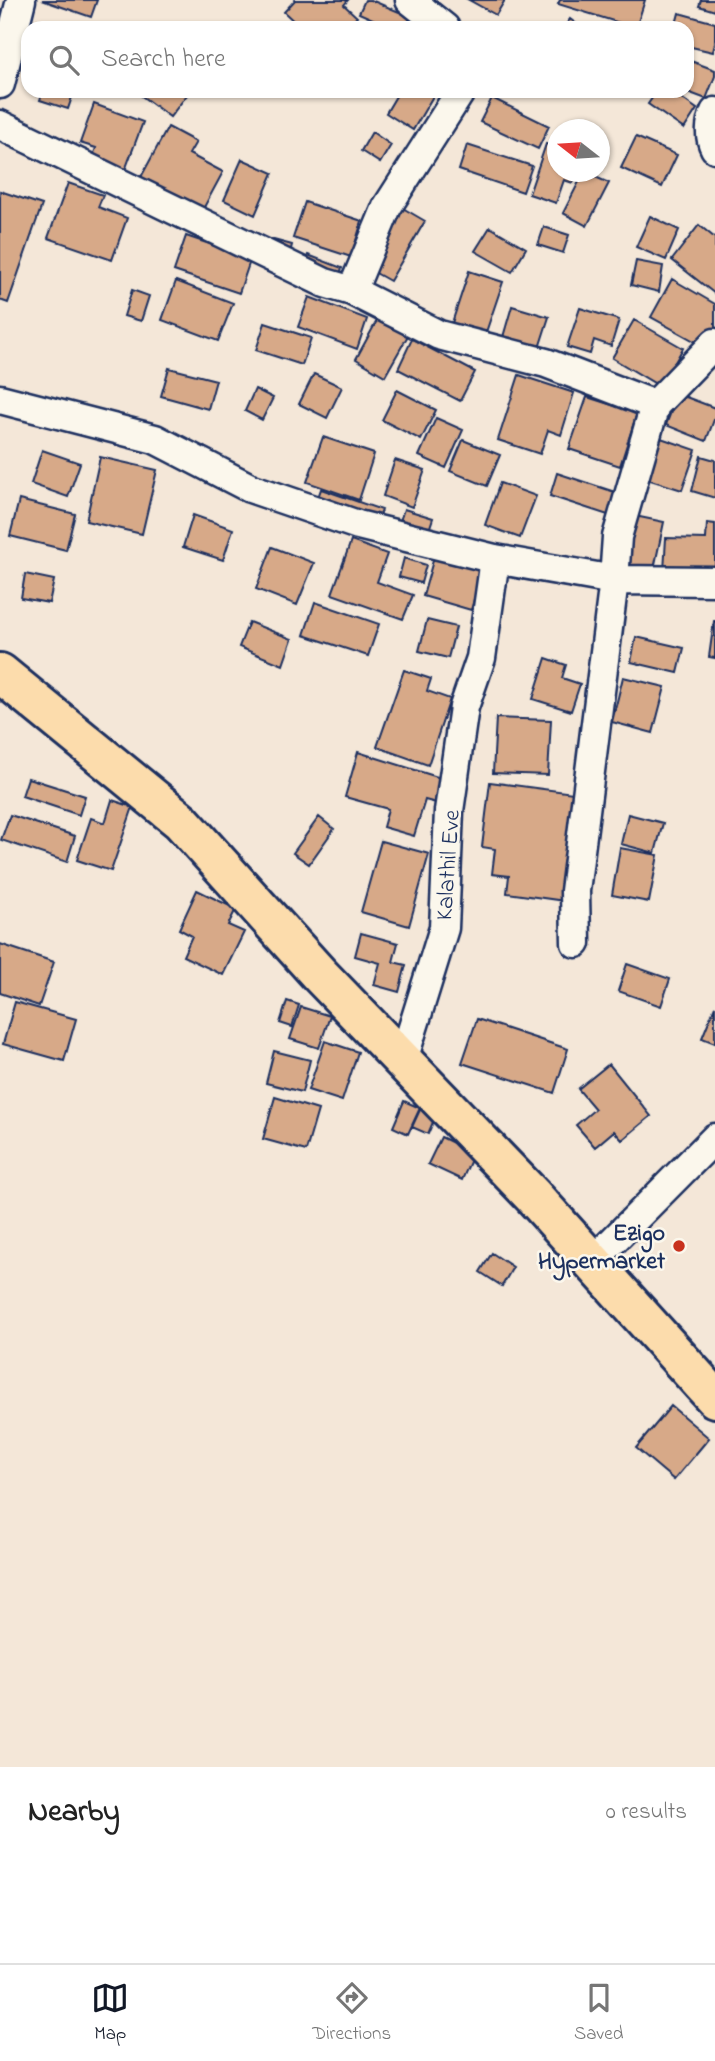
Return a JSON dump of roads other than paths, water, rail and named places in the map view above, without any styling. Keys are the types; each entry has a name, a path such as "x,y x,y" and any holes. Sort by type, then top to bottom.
{"main road":[{"path":"0,673 181,821 319,974 533,1196 715,1398"}],"street":[{"path":"0,85 21,0"},
{"path":"410,0 436,21"},
{"path":"352,291 387,207 457,98"},
{"path":"715,112 711,121 715,148"},
{"path":"0,125 324,283 352,291 439,335 546,363 656,405"},
{"path":"576,943 575,891 617,537 656,405 715,343"},
{"path":"0,399 155,439 250,488 358,525 495,559 614,580 715,581"},
{"name":"Kalathil Eve","path":"402,1060 444,928 449,811 464,707 481,658 495,559"},
{"path":"592,1262 715,1139"}],"place":[{"name":"Ezigo Hypermarket","path":"679,1246"}]}
